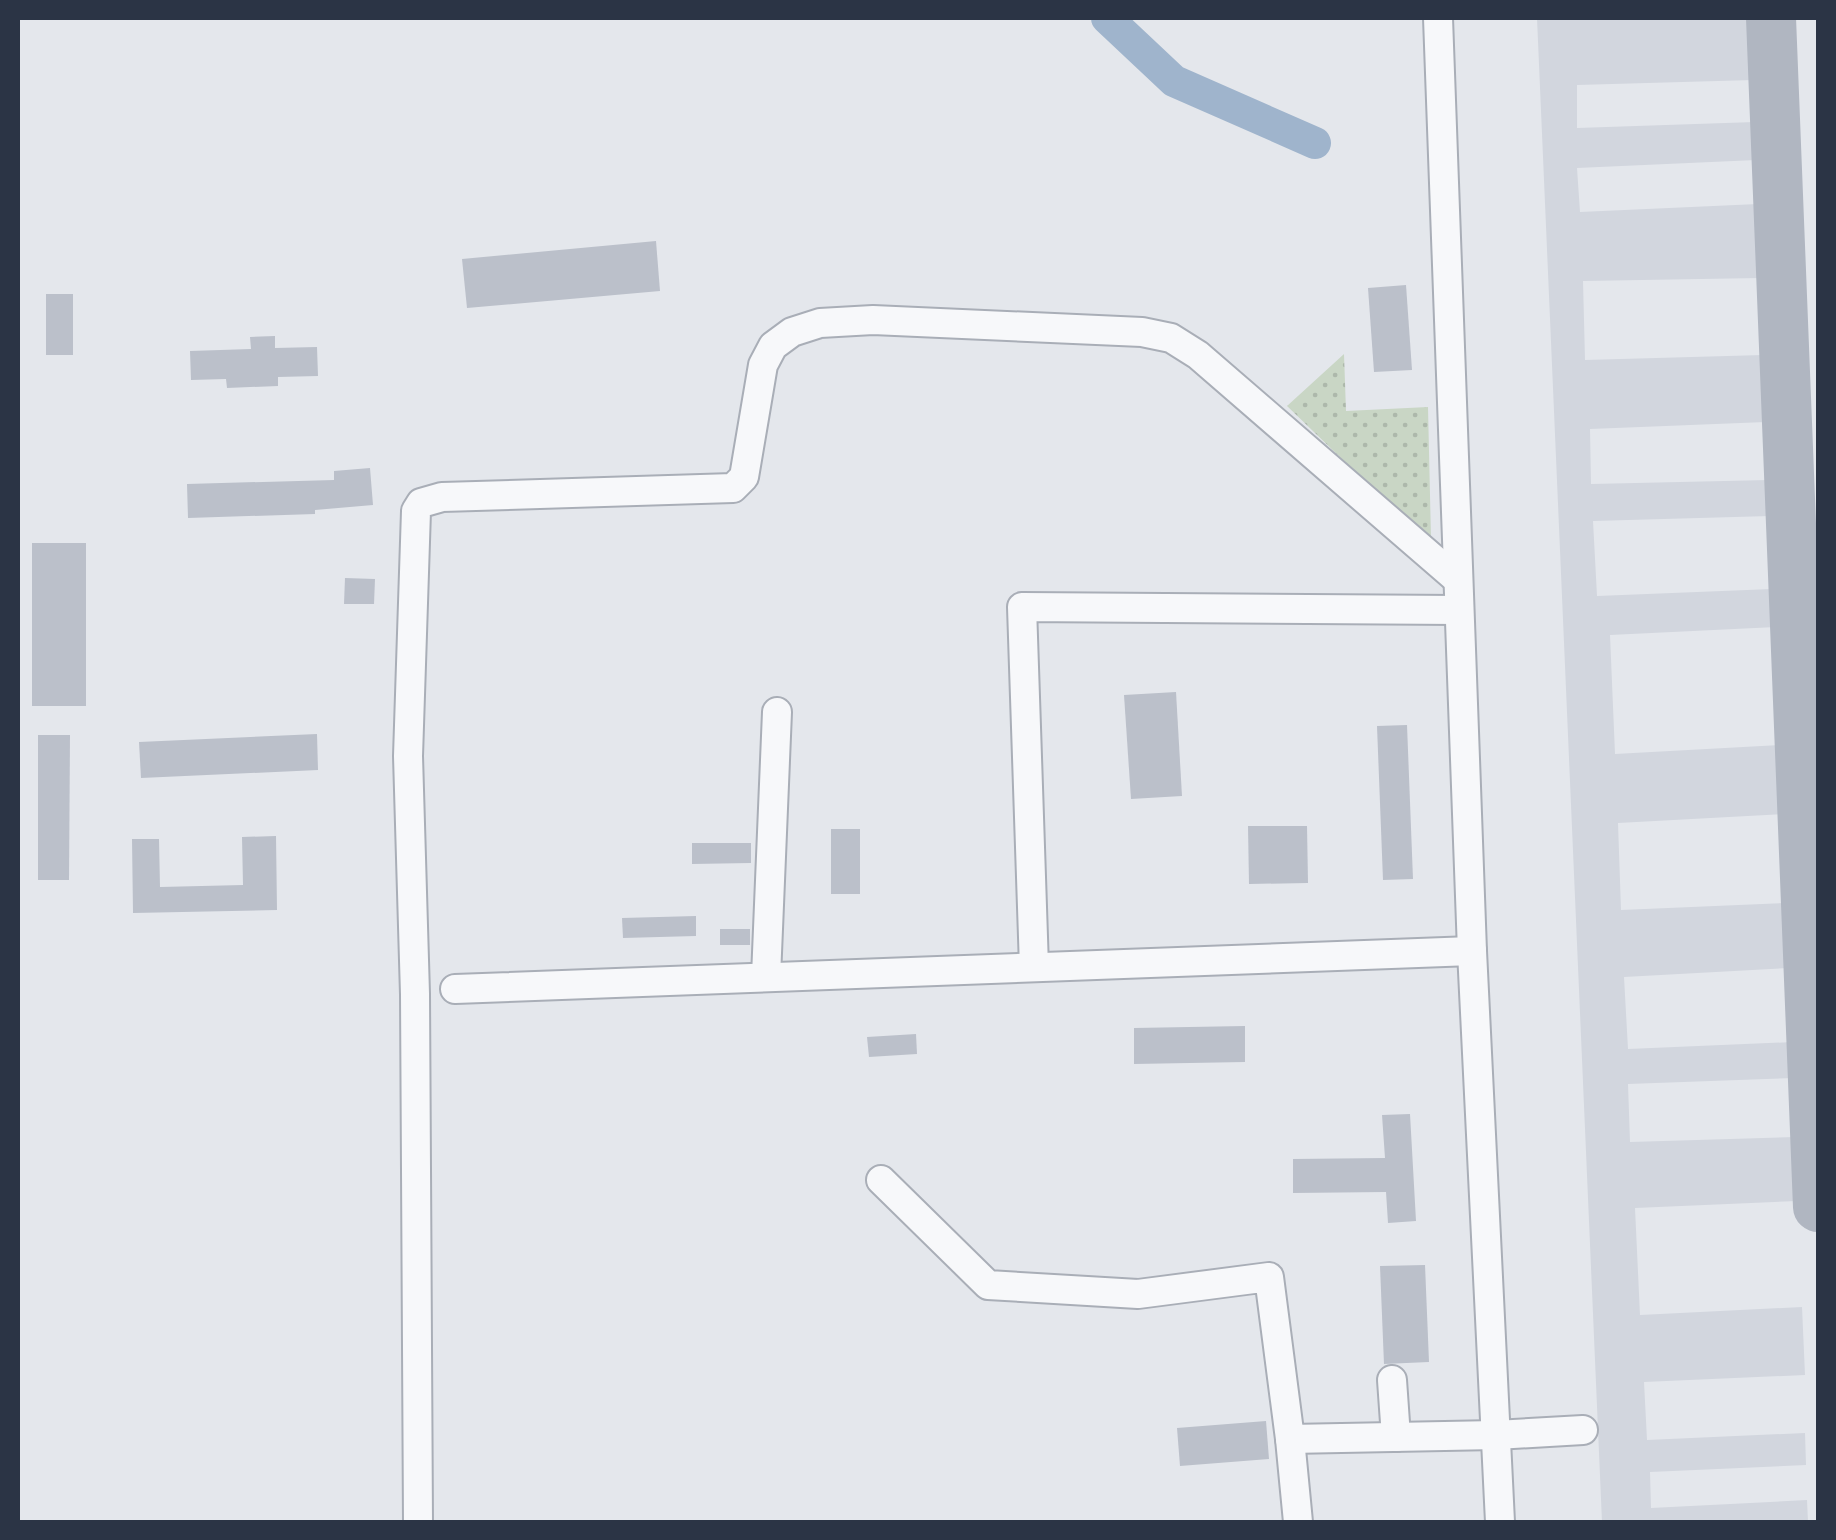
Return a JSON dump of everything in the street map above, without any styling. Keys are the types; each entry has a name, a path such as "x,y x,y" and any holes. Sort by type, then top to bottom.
{"lane":[{"path":"1438,18 1472,950 1500,1522"},
{"path":"418,1522 415,994 408,756 416,510 421,503 442,497 733,488 744,477 763,365 772,346 792,332 820,322 874,320 1109,329 1172,338 1198,354 1458,580"},
{"path":"1034,967 1022,607 1460,610"},
{"path":"766,977 778,712"},
{"path":"455,989 1472,950"},
{"path":"881,1180 988,1285 1138,1294 1270,1277 1298,1522"},
{"path":"1392,1380 1396,1437"},
{"path":"1290,1439 1582,1430"}],"shaded area":[{"path":"1537,18 1751,18 1753,80 1577,85 1577,128 1755,122 1756,160 1577,168 1580,212 1758,204 1760,278 1583,281 1585,360 1763,355 1766,422 1590,429 1591,484 1769,480 1770,516 1593,521 1597,596 1772,589 1776,627 1610,635 1615,754 1780,745 1783,814 1618,823 1621,910 1786,903 1789,968 1624,977 1628,1049 1793,1042 1794,1078 1628,1084 1630,1142 1795,1137 1797,1201 1635,1208 1640,1315 1802,1307 1805,1375 1644,1382 1647,1440 1805,1433 1806,1465 1650,1472 1651,1508 1807,1500 1808,1522 1602,1522"}],"green space":[{"path":"1344,354 1346,411 1428,407 1431,538 1425,539 1287,406"}],"building":[{"path":"656,241 660,291 467,308 462,259"},
{"path":"1406,285 1412,370 1374,372 1368,288"},
{"path":"46,294 73,294 73,355 46,355"},
{"path":"275,336 275,348 317,347 318,376 278,377 278,386 227,388 226,379 191,380 190,351 251,349 250,337"},
{"path":"370,468 373,505 315,510 315,514 188,518 187,484 334,480 334,471"},
{"path":"32,543 86,543 86,706 32,706"},
{"path":"345,578 375,579 374,604 344,604"},
{"path":"1176,692 1182,796 1131,799 1124,695"},
{"path":"1407,725 1413,879 1383,880 1377,726"},
{"path":"317,734 318,770 141,778 139,742"},
{"path":"38,735 70,735 69,880 38,880"},
{"path":"1248,826 1307,826 1308,883 1249,884"},
{"path":"831,829 860,829 860,894 831,894"},
{"path":"276,836 277,910 133,913 132,839 159,839 160,887 243,885 242,837"},
{"path":"692,843 751,843 751,863 692,864"},
{"path":"696,916 696,936 623,938 622,918"},
{"path":"720,929 750,929 750,945 720,945"},
{"path":"1245,1026 1245,1062 1134,1064 1134,1028"},
{"path":"916,1034 917,1054 869,1057 867,1037"},
{"path":"1410,1114 1416,1221 1388,1223 1386,1192 1293,1193 1293,1159 1385,1158 1382,1115"},
{"path":"1425,1265 1429,1362 1384,1364 1380,1266"},
{"path":"1266,1421 1269,1459 1180,1466 1177,1428"}],"waterway":[{"path":"1107,18 1174,81 1315,143"}],"taxiway":[{"path":"1771,18 1818,1207"}]}
